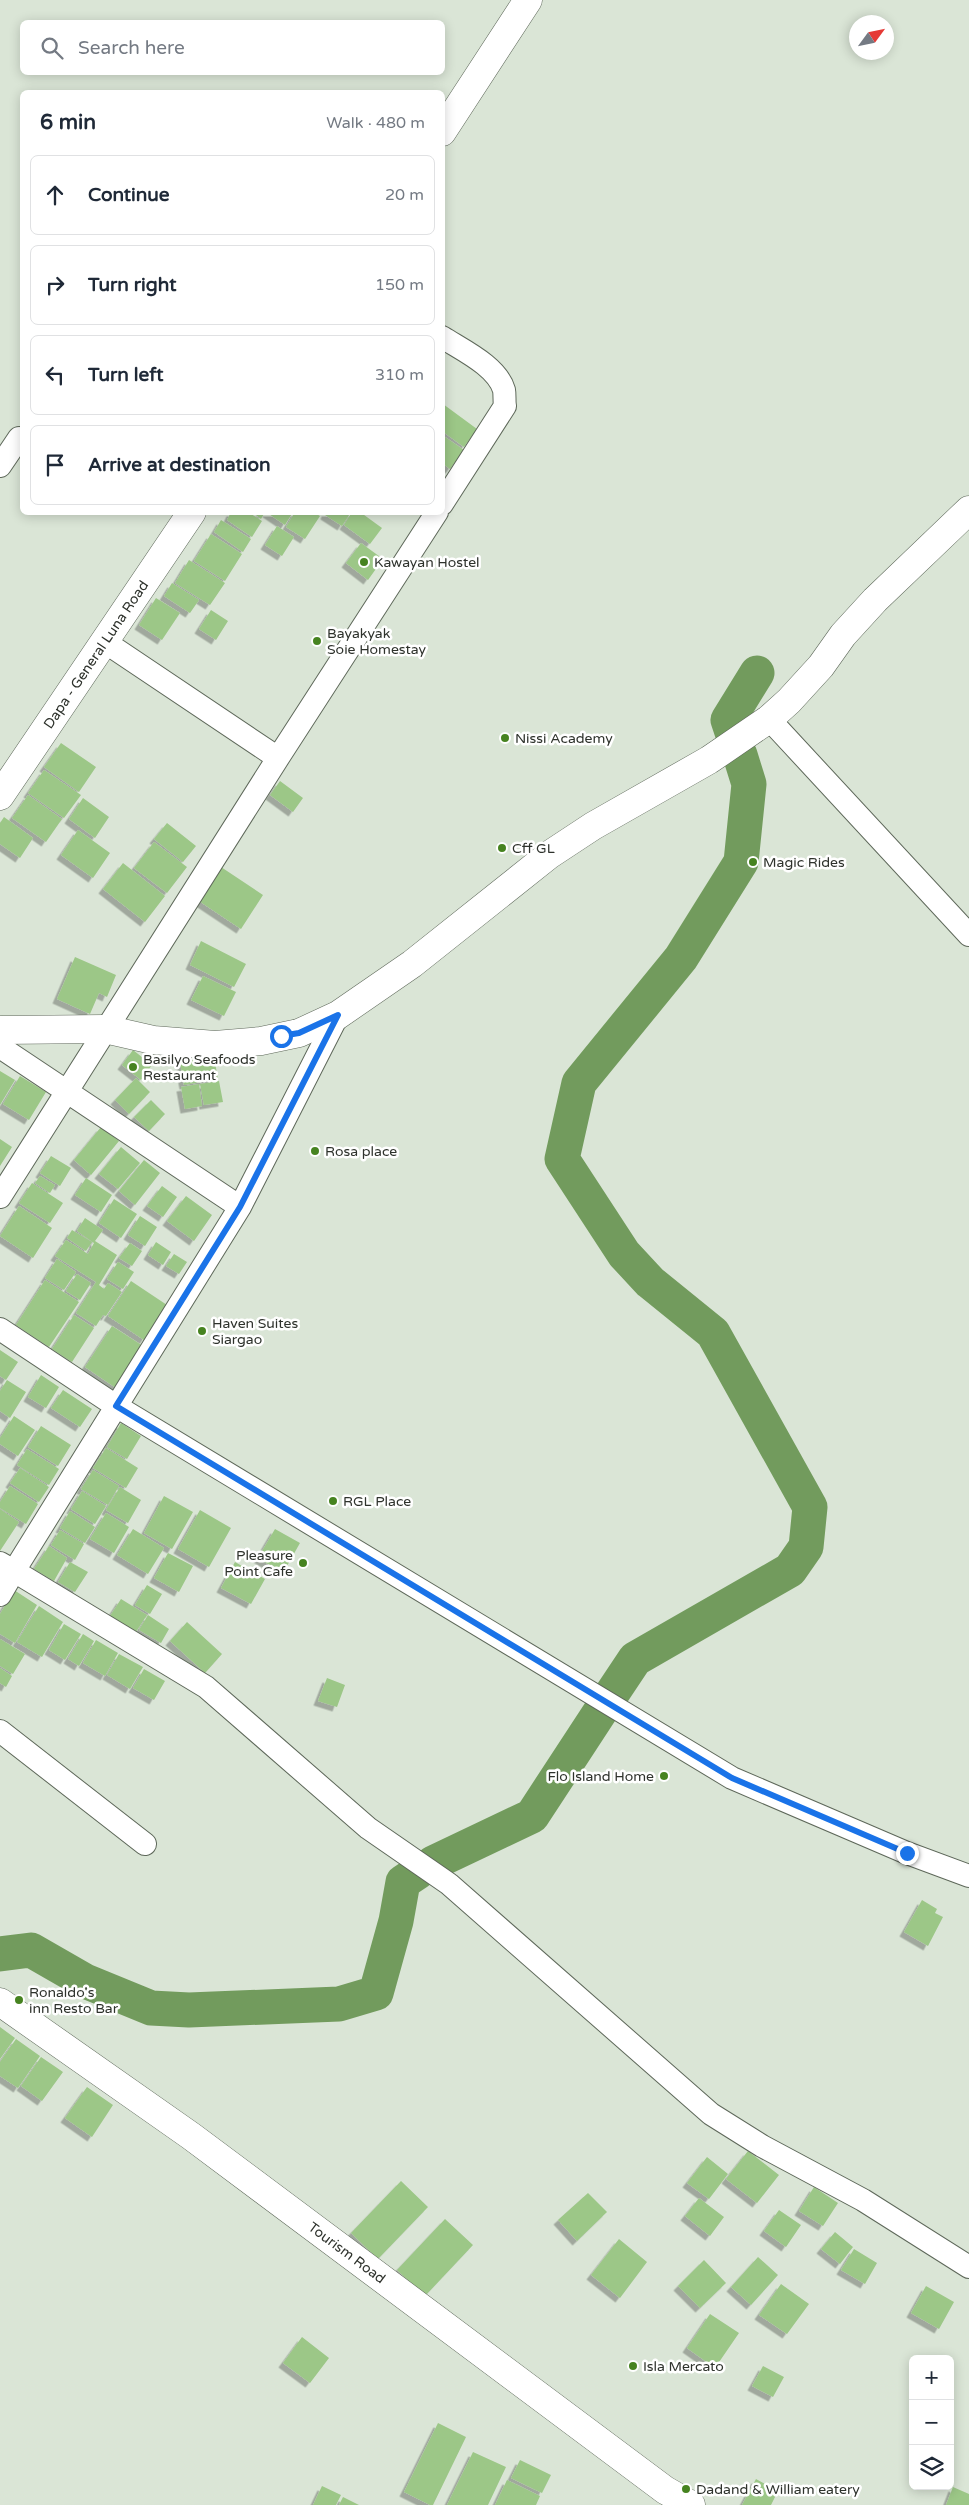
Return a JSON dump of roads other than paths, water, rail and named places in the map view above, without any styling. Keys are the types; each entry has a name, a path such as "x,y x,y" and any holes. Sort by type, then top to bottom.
{"street":[{"path":"445,127 528,0"},
{"path":"445,338 495,375 504,391 504,406 445,499"},
{"path":"0,466 18,438"},
{"path":"0,1030 105,1029 153,1040 215,1045 261,1041 299,1033 338,1015 412,964 549,855 593,826 709,760 769,719 814,673 843,635 876,600 969,510"},
{"name":"Dapa - General Luna Road","path":"0,796 190,515"},
{"path":"0,1197 105,1029 435,515"},
{"path":"105,642 278,758"},
{"path":"769,719 969,935"},
{"path":"0,1595 7,1567 116,1406 240,1207 338,1015"},
{"path":"0,1047 240,1207"},
{"path":"0,1329 116,1406 732,1778 907,1853 969,1876"},
{"path":"7,1567 206,1687 368,1828 449,1884 711,2114 762,2146 864,2200 969,2267"},
{"path":"0,1731 145,1844"},
{"name":"Tourism Road","path":"0,2002 191,2136 665,2490 691,2505"}],"waterway":[{"path":"733,735 728,720 757,673"},
{"path":"611,1695 635,1659 790,1570 806,1547 810,1507 713,1333 650,1282 624,1254 562,1159 579,1083 681,958 741,862 749,784 740,755"},
{"path":"433,1863 532,1816 600,1712"},
{"path":"0,1954 31,1950 85,1981 151,2008 189,2010 339,2004 376,1993 396,1921 403,1882 418,1872"}],"place":[{"name":"Kawayan Hostel","path":"364,562"},
{"name":"Bayakyak Soie Homestay","path":"317,641"},
{"name":"Nissi Academy","path":"505,738"},
{"name":"Cff GL","path":"502,848"},
{"name":"Magic Rides","path":"753,862"},
{"name":"Basilyo Seafoods Restaurant","path":"133,1067"},
{"name":"Rosa place","path":"315,1151"},
{"name":"Haven Suites Siargao","path":"202,1331"},
{"name":"RGL Place","path":"333,1501"},
{"name":"Pleasure Point Cafe","path":"303,1563"},
{"name":"Flo Island Home","path":"664,1776"},
{"name":"Ronaldo's inn Resto Bar","path":"19,2000"},
{"name":"Isla Mercato","path":"633,2366"},
{"name":"Dadand & William eatery","path":"686,2489"}]}
